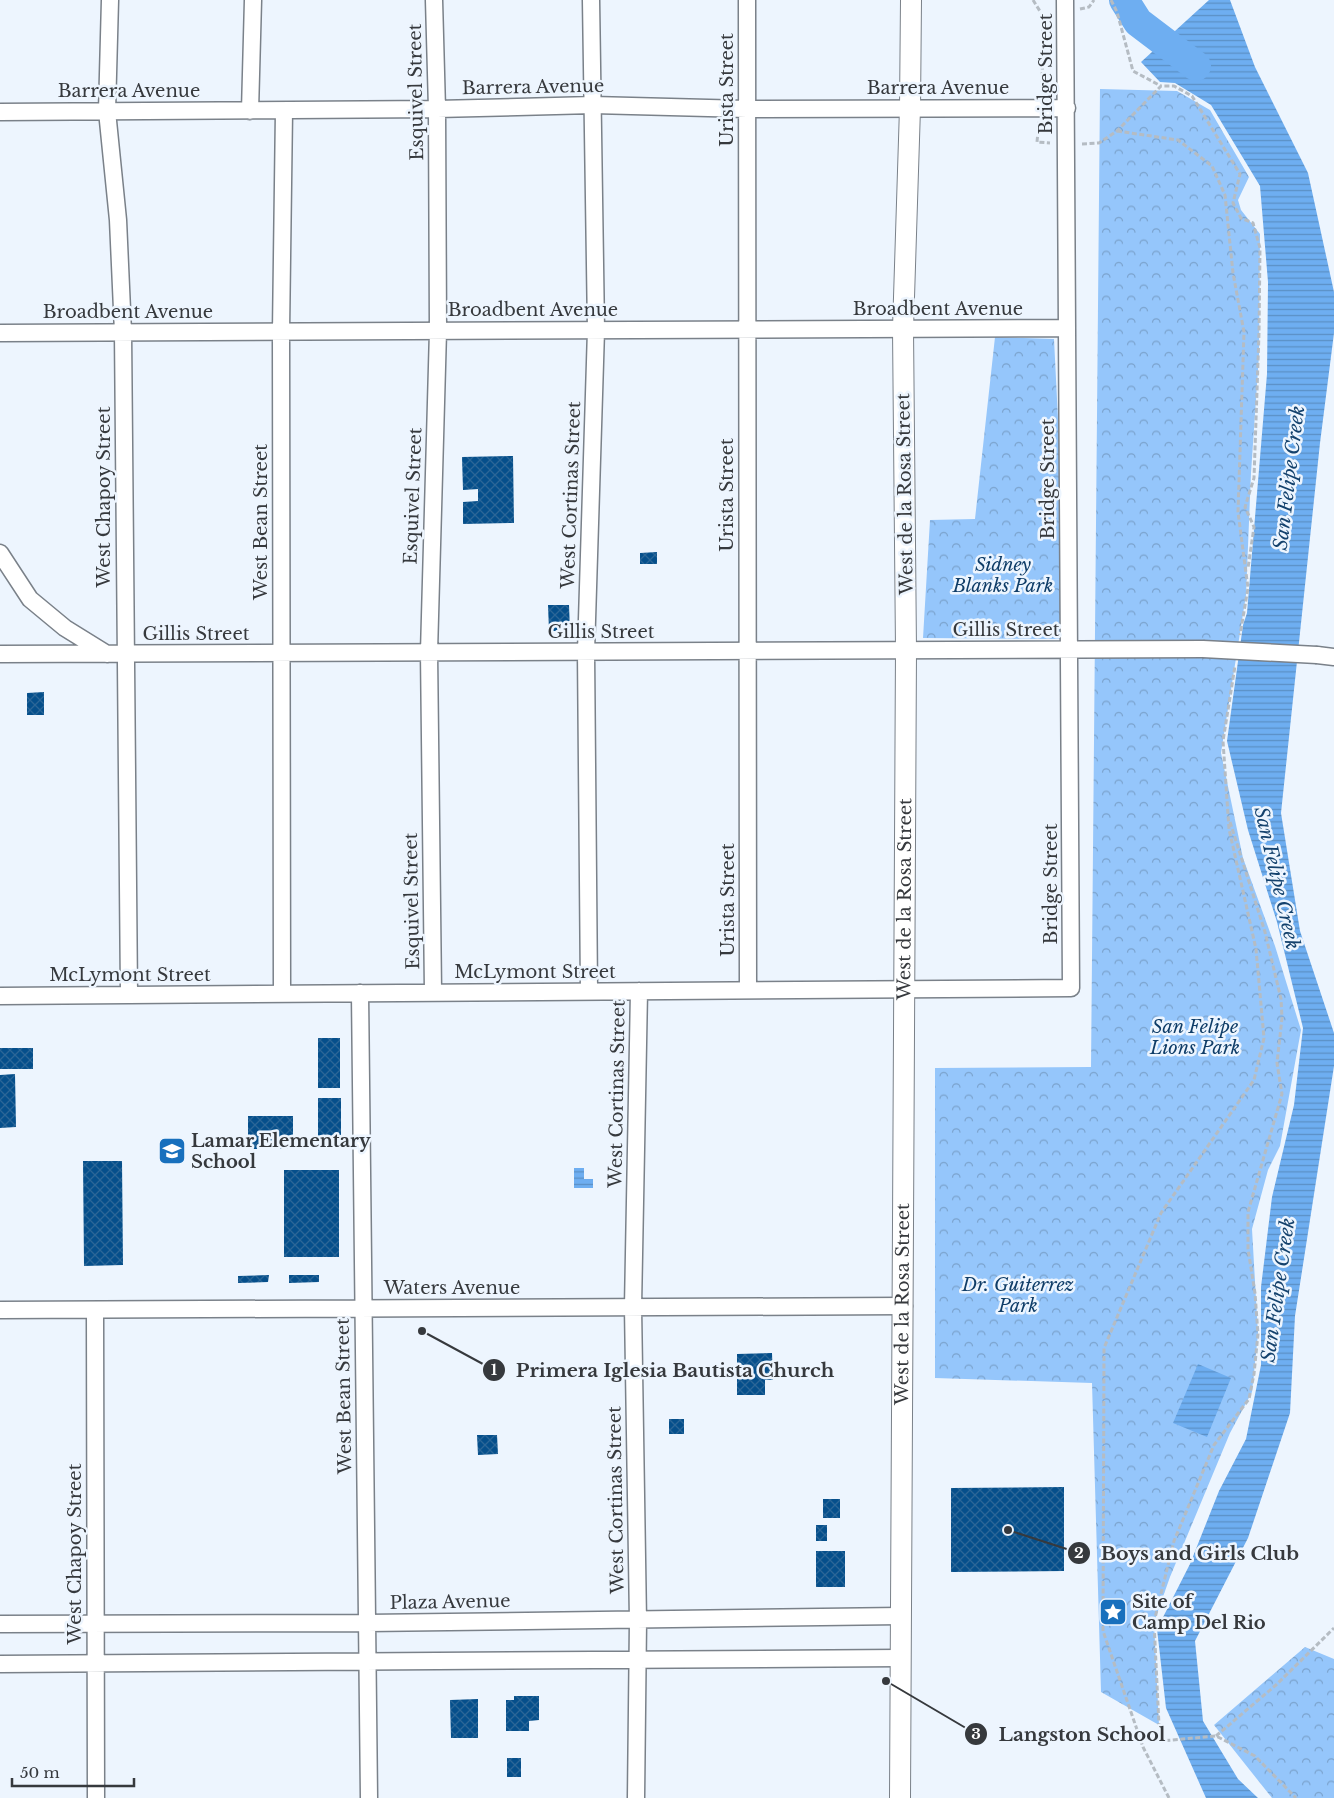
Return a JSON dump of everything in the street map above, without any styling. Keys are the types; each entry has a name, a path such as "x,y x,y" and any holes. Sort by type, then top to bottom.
{"street":[{"name":"West Chapoy Street","path":"110,0 107,111 118,220 123,332 124,654 129,995"},
{"path":"250,111 253,0"},
{"name":"Esquivel Street","path":"433,992 429,652 438,331 437,110 434,0"},
{"name":"West Cortinas Street","path":"589,991 586,652 596,330 591,0"},
{"name":"Urista Street","path":"747,0 748,990"},
{"name":"West de la Rosa Street","path":"900,1798 906,650 903,329 910,108 911,0"},
{"name":"Bridge Street","path":"1065,0 1071,988"},
{"name":"Barrera Avenue","path":"0,112 437,110 593,105 747,109 1067,108"},
{"name":"West Bean Street","path":"282,994 281,331 284,111"},
{"name":"Broadbent Avenue","path":"0,332 1067,328"},
{"path":"0,553 30,599 65,628 107,654"},
{"name":"Gillis Street","path":"0,654 1203,649 1334,657"},
{"name":"McLymont Street","path":"0,996 1071,988"},
{"name":"West Cortinas Street","path":"636,1798 638,1620 633,1308 639,991"},
{"name":"West Bean Street","path":"360,993 369,1798"},
{"name":"Waters Avenue","path":"0,1310 904,1306"},
{"name":"West Chapoy Street","path":"95,1310 96,1798"},
{"name":"Plaza Avenue","path":"0,1624 367,1623 901,1616"},
{"path":"0,1664 900,1658"}],"path":[{"path":"1111,0 1117,12 1133,71 1160,86 1174,86 1192,96 1240,174 1233,203 1241,218 1253,223 1260,248 1254,478 1245,507 1254,527 1239,645"},
{"path":"1160,86 1117,131 1178,140 1212,166 1225,195 1233,273 1244,332 1238,512 1248,574 1241,626"},
{"path":"1170,1798 1143,1747 1104,1631 1104,1348 1161,1212 1254,1080 1264,1038 1256,949 1228,829 1223,740 1236,664"},
{"path":"1228,812 1233,836 1243,858 1253,899 1265,932 1281,999 1282,1018 1277,1063 1282,1094 1248,1212 1248,1249 1255,1293 1258,1334 1249,1399 1214,1445 1196,1486 1174,1541 1154,1622 1161,1740 1216,1736 1255,1756 1296,1798"},
{"path":"1216,1736 1276,1685 1334,1628"}],"green space":[{"name":"San Felipe Lions Park","path":"1100,89 1177,91 1210,110 1249,177 1238,200 1241,210 1260,234 1259,355 1251,473 1246,595 1221,753 1243,858 1275,946 1301,1030 1280,1146 1268,1170 1252,1229 1258,1334 1252,1392 1230,1433 1170,1577 1154,1622 1159,1725 1101,1692 1092,1383 935,1378 935,1068 1091,1067"},
{"name":"Sidney Blanks Park","path":"995,337 1054,339 1069,639 923,638 930,520 975,519"},
{"path":"1305,1647 1334,1659 1334,1798 1272,1798 1214,1725"}],"water":[{"path":"1209,0 1230,0 1255,67 1308,173 1334,292 1334,333 1320,443 1281,813 1300,931 1334,1033 1334,1066 1295,1316 1290,1413 1248,1538 1195,1641 1203,1721 1238,1779 1258,1798 1206,1798 1166,1708 1157,1629 1190,1564 1219,1491 1246,1439 1261,1365 1261,1287 1272,1197 1294,1105 1303,1028 1277,922 1248,830 1227,741 1243,625 1247,613 1267,374 1268,282 1260,186 1211,105 1175,83 1160,82 1141,62"},
{"path":"574,1168 584,1168 584,1179 593,1179 593,1188 574,1188"},
{"path":"1198,1364 1231,1378 1207,1437 1173,1423"}],"building":[{"path":"513,456 514,523 463,524 463,502 478,501 478,489 463,490 462,457"},
{"path":"657,552 657,564 640,564 640,553"},
{"path":"548,605 569,605 570,631 549,631"},
{"path":"44,692 44,715 27,715 27,693"},
{"path":"318,1038 340,1038 340,1088 318,1088"},
{"path":"0,1048 33,1048 33,1069 0,1069"},
{"path":"15,1074 16,1127 0,1128 0,1075"},
{"path":"318,1098 341,1098 341,1144 318,1144"},
{"path":"248,1116 293,1116 293,1149 248,1149"},
{"path":"83,1161 122,1161 123,1265 84,1266"},
{"path":"284,1170 339,1170 339,1257 284,1257"},
{"path":"269,1275 268,1282 238,1283 238,1276"},
{"path":"289,1275 319,1275 319,1282 289,1283"},
{"path":"772,1353 773,1380 765,1380 765,1395 737,1395 737,1354"},
{"path":"669,1419 684,1419 684,1434 669,1434"},
{"path":"477,1435 497,1435 498,1454 478,1455"},
{"path":"1064,1487 1064,1571 951,1572 951,1488"},
{"path":"823,1499 840,1499 840,1518 823,1518"},
{"path":"816,1525 827,1525 827,1541 816,1541"},
{"path":"816,1551 845,1551 845,1587 816,1587"},
{"path":"514,1696 539,1696 539,1720 529,1721 529,1731 506,1731 506,1700 514,1700"},
{"path":"478,1699 478,1738 451,1738 450,1700"},
{"path":"507,1758 521,1758 521,1777 507,1777"}],"waterway":[{"name":"San Felipe Creek","path":"1124,0 1138,22 1196,66"}],"place":[{"name":"Lamar Elementary School","path":"172,1151"},
{"name":"Primera Iglesia Bautista Church","path":"422,1331"},
{"name":"Boys and Girls Club","path":"1008,1530"},
{"name":"Site of Camp Del Rio","path":"1113,1612"},
{"name":"Langston School","path":"886,1681"}],"park label":[{"name":"Dr. Guiterrez Park","path":"1018,1295"}]}
